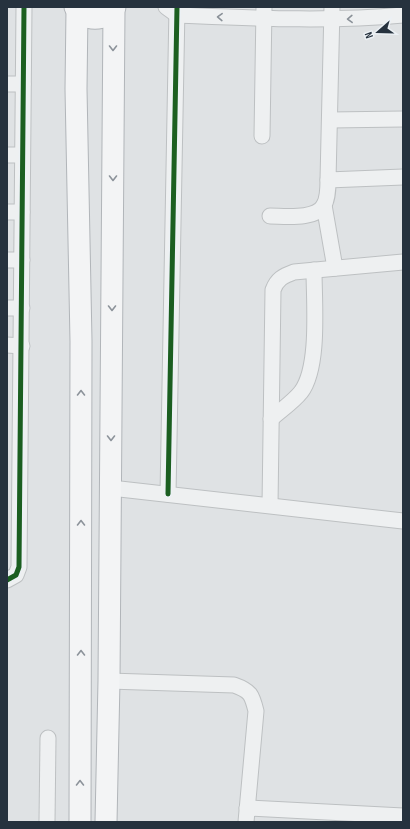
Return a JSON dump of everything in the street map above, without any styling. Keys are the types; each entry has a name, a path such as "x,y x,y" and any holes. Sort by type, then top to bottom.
{"highway":[{"path":"76,9 89,18 96,19 109,14 114,8"},
{"path":"106,822 111,488 114,8"},
{"path":"76,9 81,357 80,822"}],"street":[{"path":"7,580 16,575 19,567 13,508 14,345 22,308 24,7"},
{"path":"168,494 173,10 403,15"},
{"path":"262,136 264,13"},
{"path":"332,13 328,180 324,205 335,268"},
{"path":"7,84 23,84"},
{"path":"330,120 403,119"},
{"path":"7,155 22,155"},
{"path":"328,180 403,177"},
{"path":"270,216 310,214 320,210 324,205"},
{"path":"7,212 22,212"},
{"path":"7,260 22,260"},
{"path":"270,506 273,290 276,282 283,276 294,272 403,262"},
{"path":"271,419 301,392 310,372 313,357 314,270"},
{"path":"7,308 22,308"},
{"path":"111,488 403,521"},
{"path":"109,681 234,685 247,690 253,699 256,712 247,815 403,816"},
{"path":"47,822 48,738"}],"cycle path":[{"path":"7,580 16,575 19,567 24,7"},
{"path":"168,494 177,7"}]}
